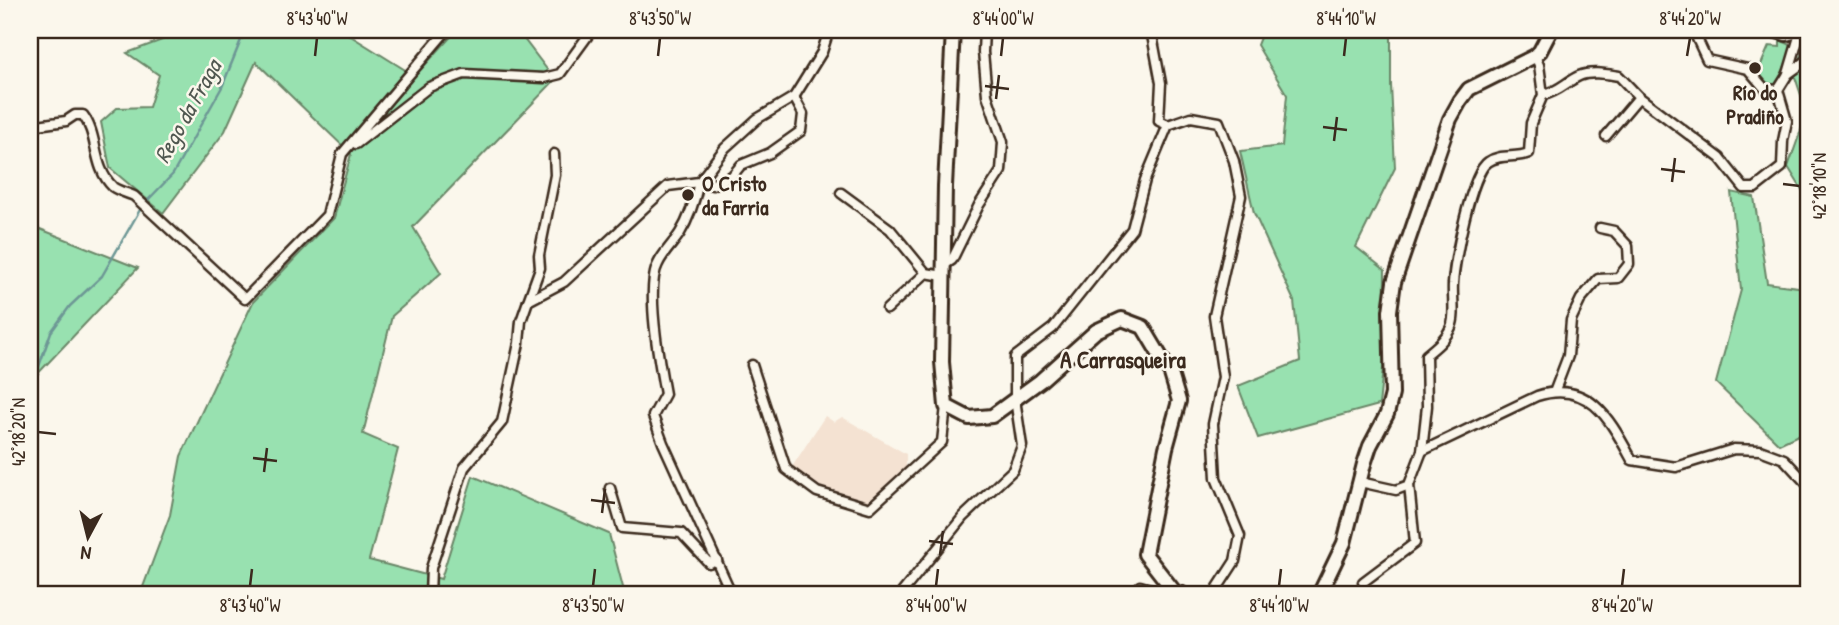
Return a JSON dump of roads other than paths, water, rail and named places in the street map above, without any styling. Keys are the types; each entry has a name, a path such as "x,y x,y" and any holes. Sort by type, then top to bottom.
{"street":[{"path":"30,126 66,121 75,115 83,115 90,124 99,165 114,188 134,196 245,299 327,215 342,154 447,30"},
{"path":"342,154 429,87 464,74 544,78 560,74 592,30"},
{"path":"732,595 653,416 665,394 653,298 656,267 693,207 699,182 725,148 757,119 794,97 822,52 829,30"},
{"path":"752,365 786,469 817,492 870,508 942,442 946,406 942,362 945,186 953,30"},
{"path":"887,309 926,273 943,271 952,260 979,205 1001,171 1003,142 987,95 984,30"},
{"path":"1151,30 1161,83 1159,121 1168,125 1191,117 1219,122 1234,160 1241,196 1213,316 1223,377 1213,424 1216,478 1240,536 1235,561 1213,595"},
{"path":"1319,595 1344,544 1370,446 1387,414 1392,394 1390,311 1394,282 1450,119 1469,89 1535,56 1541,51 1550,30"},
{"path":"1693,30 1707,60 1748,69 1765,89 1778,90"},
{"path":"1773,30 1787,34 1801,30"},
{"path":"1543,95 1555,92 1580,76 1597,73 1619,76 1639,97 1720,158 1744,188 1755,188 1782,167 1787,121 1778,90 1788,74 1801,30"},
{"path":"1363,582 1415,543 1409,485 1422,451 1427,406 1426,355 1441,343 1452,326 1452,281 1468,203 1480,169 1502,156 1518,158 1529,153 1531,123 1543,95 1539,65 1535,56"},
{"path":"1788,74 1809,59"},
{"path":"528,301 564,282 668,186 699,182 712,186 732,176 741,165 770,153 801,131 803,114 794,97"},
{"path":"1606,136 1639,97"},
{"path":"900,595 963,517 1013,470 1022,446 1015,399 1016,357 1053,328 1132,229 1145,180 1168,125"},
{"path":"430,595 431,568 464,468 502,422 521,321 540,268 539,255 555,175 554,154"},
{"path":"841,194 890,229 926,273"},
{"path":"1555,390 1568,356 1571,320 1581,299 1598,279 1618,278 1629,264 1628,246 1614,231 1600,228"},
{"path":"946,406 969,418 992,416 1040,381 1097,331 1122,319 1143,327 1171,374 1179,401 1166,448 1145,554 1179,594"},
{"path":"1422,451 1536,396 1555,390 1591,401 1612,425 1632,460 1676,467 1734,449 1760,450 1784,459 1809,486"},
{"path":"1360,482 1396,490 1409,485"},
{"path":"610,488 622,528 681,533 709,563 717,559"},
{"path":"1138,595 1140,586 1161,592 1162,595"}],"waterway":[{"name":"Rego da Fraga","path":"147,201 173,174 222,87 245,30"},
{"name":"Rego da Fraga","path":"30,379 38,369 51,332 70,306 102,276 141,208"}],"place":[{"name":"Río do Pradiño","path":"1755,68"},
{"name":"O Cristo da Farria","path":"688,195"}],"district":[{"name":"A Carrasqueira","path":"1123,359"}]}
